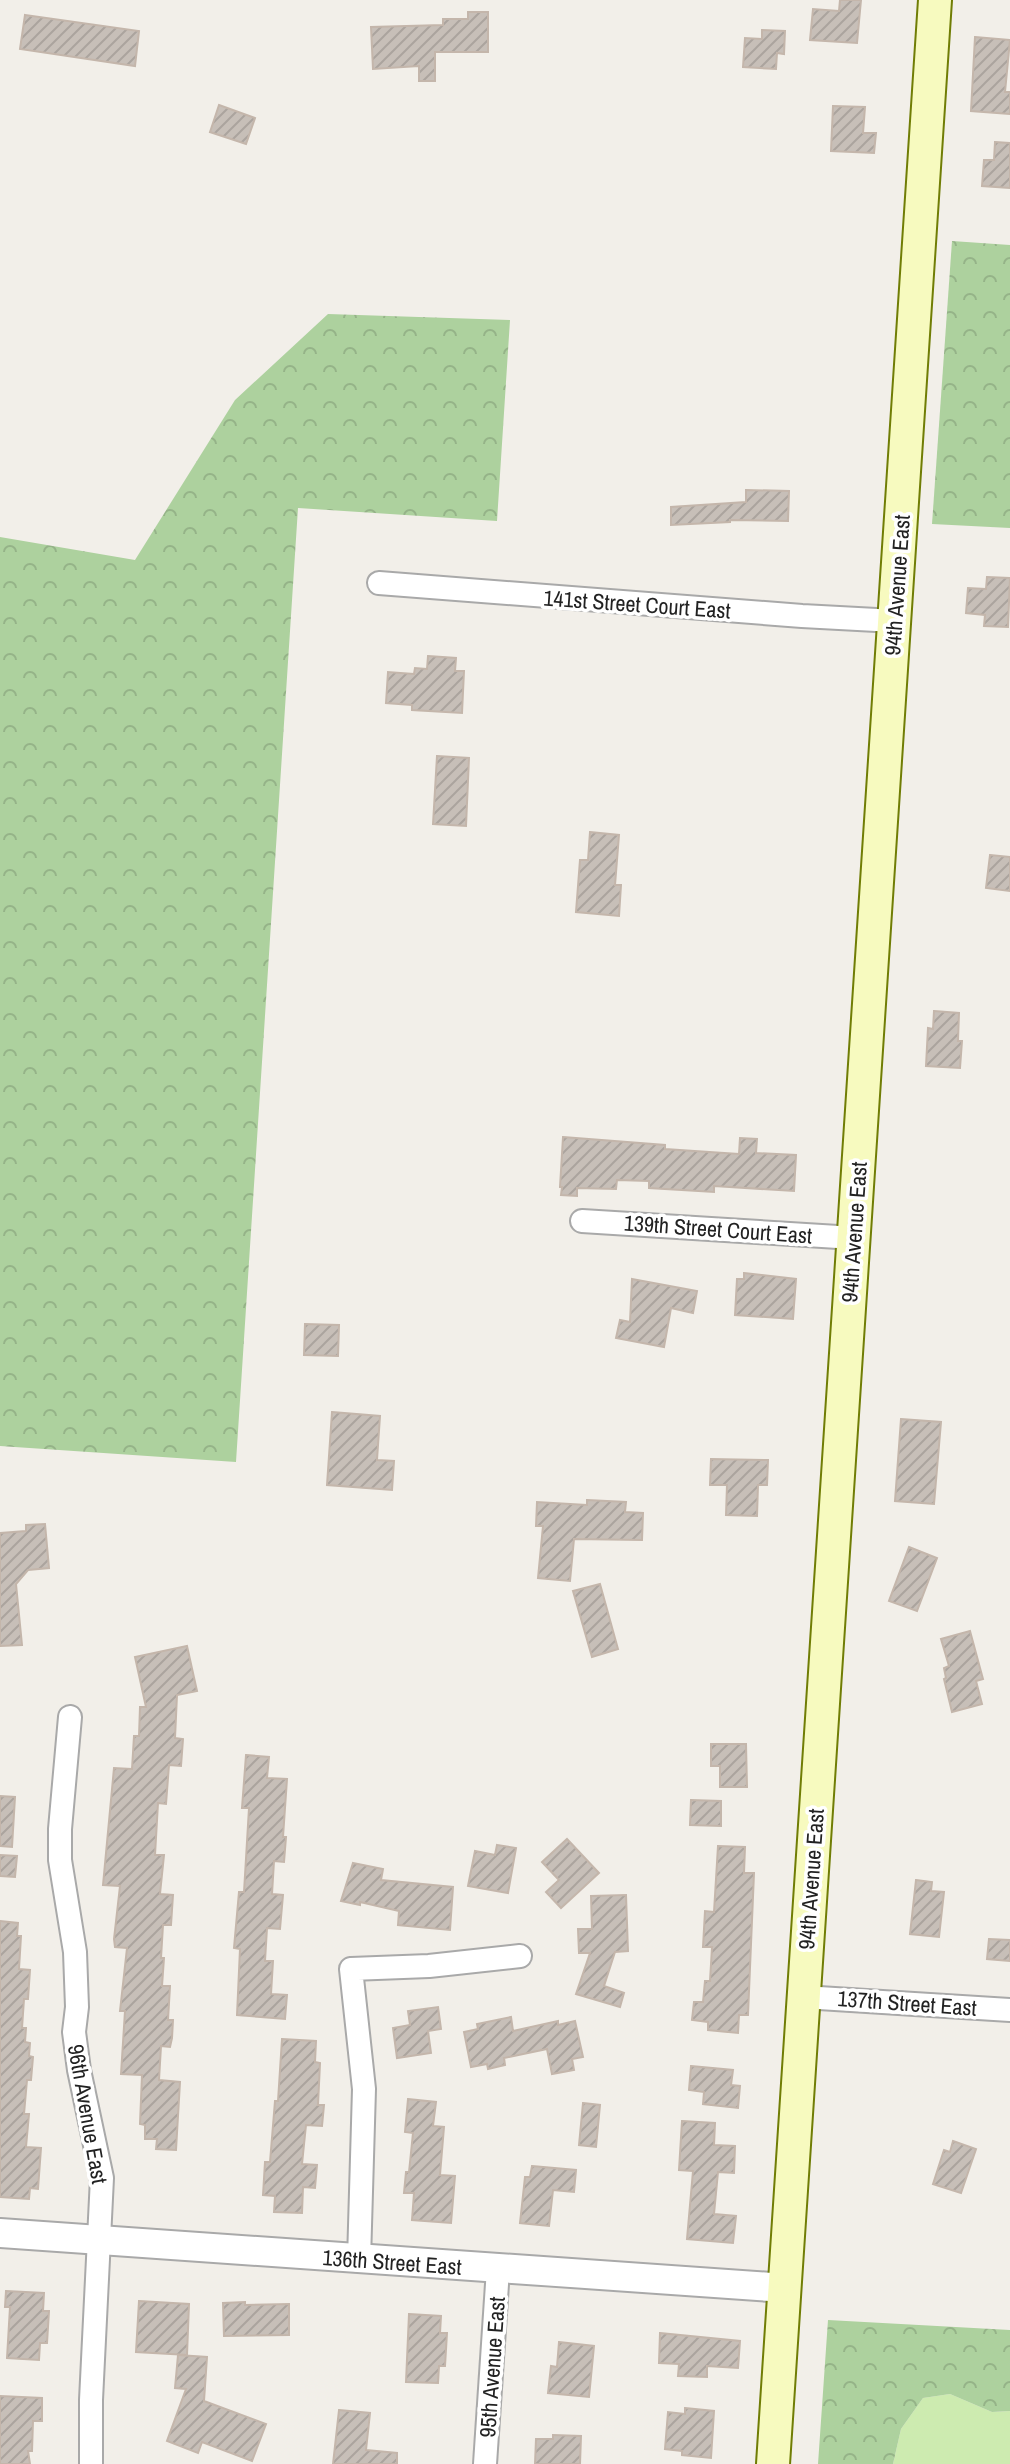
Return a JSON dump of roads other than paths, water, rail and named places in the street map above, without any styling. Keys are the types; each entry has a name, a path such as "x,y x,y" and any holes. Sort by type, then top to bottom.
{"main road":[{"name":"94th Avenue East","path":"773,2464 935,0"}],"street":[{"name":"141st Street Court East","path":"379,583 895,621"},
{"name":"139th Street Court East","path":"582,1221 854,1238"},
{"name":"96th Avenue East","path":"70,1717 60,1860 75,1952 77,2007 74,2032 79,2070 102,2178 91,2400 91,2464"},
{"path":"359,2260 364,2089 351,1969 429,1966 520,1956"},
{"name":"137th Street East","path":"803,1997 1010,2010"},
{"name":"136th Street East","path":"0,2233 785,2288"},
{"name":"95th Avenue East","path":"485,2464 498,2269"}]}
